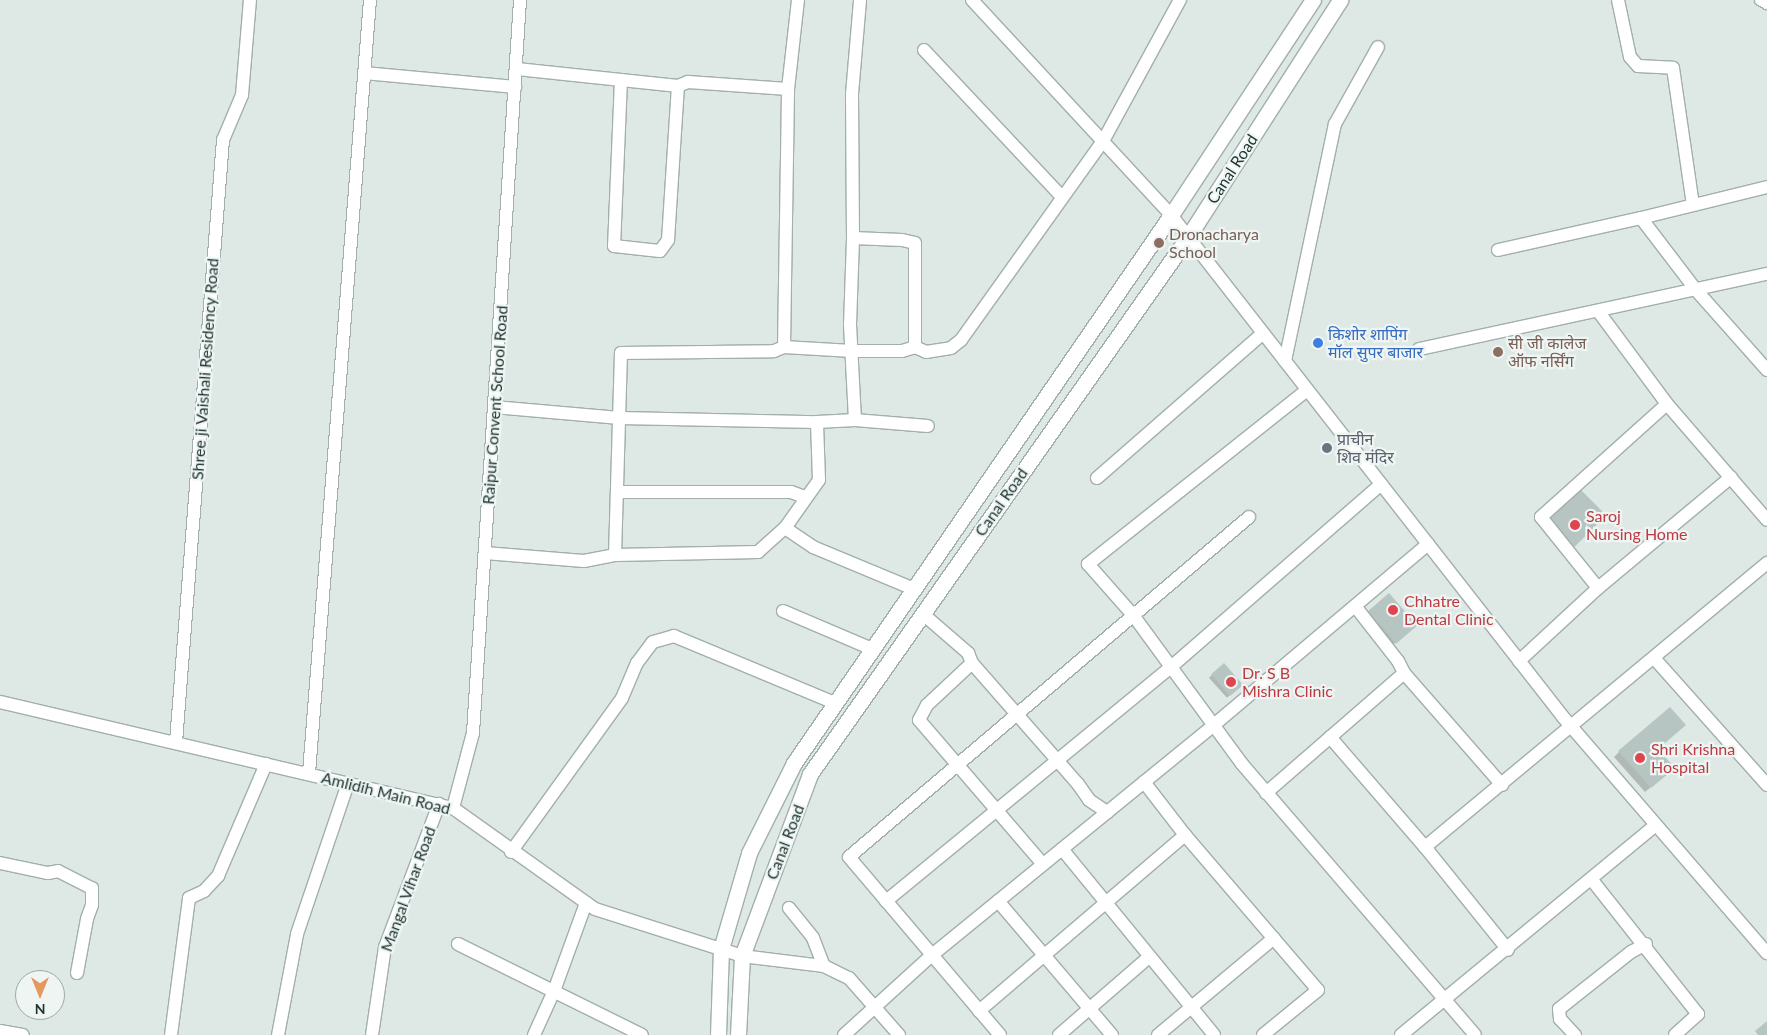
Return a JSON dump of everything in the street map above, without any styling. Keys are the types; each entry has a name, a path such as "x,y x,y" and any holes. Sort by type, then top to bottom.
{"main road":[{"name":"Canal Road","path":"718,1035 721,949 749,853 794,763 1171,215 1312,0"},
{"name":"Canal Road","path":"738,1035 742,956 810,774 1188,236 1340,0"}],"street":[{"name":"Shree ji Vaishali Residency Road","path":"176,742 223,140 242,95 250,0"},
{"path":"309,774 370,0"},
{"name":"Raipur Convent School Road","path":"453,808 473,733 520,0"},
{"path":"784,347 788,89 798,0"},
{"path":"855,420 850,325 854,238 852,94 860,0"},
{"path":"972,0 1171,215 1572,727 1767,952"},
{"path":"615,555 621,353 774,351 784,347 852,351 902,351 915,347 926,352 951,348 961,340 1103,141 1180,0"},
{"path":"1618,0 1630,57 1638,66 1673,68 1692,205"},
{"path":"1761,0 1767,4"},
{"path":"1285,362 1335,124 1378,47"},
{"path":"924,50 1062,197"},
{"path":"516,70 678,86 688,82 788,89"},
{"path":"364,73 515,87"},
{"path":"621,80 614,246 660,251 668,240 678,86"},
{"path":"1498,250 1767,187"},
{"path":"1641,218 1696,290 1767,370"},
{"path":"854,238 902,240 915,243 915,347"},
{"path":"1419,349 1767,274"},
{"path":"1598,310 1667,404 1767,520"},
{"path":"1097,478 1264,333"},
{"path":"1308,390 1088,564 1133,615 1215,724 1242,764 1475,1035"},
{"path":"1598,588 1541,517 1667,404"},
{"path":"494,407 620,418 818,422 855,420 928,426"},
{"path":"485,553 584,561 615,555 758,552 785,528 818,480 818,422"},
{"path":"1519,661 1598,588 1731,477"},
{"path":"886,901 1055,760 1172,666 1381,484"},
{"path":"617,492 790,492 805,498"},
{"path":"1000,1035 849,857 1249,517"},
{"path":"785,528 813,547 914,589"},
{"path":"844,1035 932,955 1215,724 1428,544"},
{"path":"1425,847 1572,727 1767,563"},
{"path":"1355,606 1398,661 1404,673 1502,785"},
{"path":"782,611 872,650"},
{"path":"923,614 968,653 972,663 1078,784 1089,800 1107,812"},
{"path":"511,852 622,698 637,663 654,642 674,636 835,703"},
{"path":"1654,658 1767,785"},
{"path":"972,663 919,716 924,728 1043,864"},
{"path":"1266,793 1404,673"},
{"name":"Amlidih Main Road","path":"0,702 453,808 511,852 595,909 742,956 824,966 849,978 899,1035"},
{"path":"1330,737 1425,847 1508,950"},
{"path":"172,1035 189,898 204,891 218,876 266,764"},
{"path":"278,1035 297,934 348,782"},
{"path":"1144,782 1185,835 1318,990 1263,1035"},
{"name":"Mangal Vihar Road","path":"372,1035 385,948 439,804"},
{"path":"1401,1035 1508,950 1656,825"},
{"path":"979,1011 1185,835"},
{"path":"1062,849 1214,1035"},
{"path":"0,863 58,871 92,888 92,905 87,919 77,973"},
{"path":"1592,880 1646,944 1698,1014 1675,1035"},
{"path":"998,901 1112,1035"},
{"path":"534,1035 554,991 586,903"},
{"path":"790,908 813,938 824,966"},
{"path":"1158,1035 1274,938"},
{"path":"458,944 642,1035"},
{"path":"1575,1035 1560,1019 1559,1008 1646,944"},
{"path":"1059,1035 1149,957"},
{"path":"0,1031 23,1035"}],"building":[{"path":"1580,489 1606,515 1574,547 1548,521"},
{"path":"1389,593 1417,625 1396,644 1368,611"},
{"path":"1224,663 1243,685 1230,696 1211,674"},
{"path":"1670,707 1686,725 1658,749 1675,768 1651,788 1618,751"},
{"path":"1767,1021 1767,1035 1758,1035 1755,1031"}],"place":[{"name":"Dronacharya School","path":"1159,243"},
{"name":"किशोर शापिंग मॉल सुपर बाजार","path":"1318,343"},
{"name":"सी जी कालेज ऑफ नर्सिंग","path":"1498,352"},
{"name":"प्राचीन शिव मंदिर","path":"1327,448"},
{"name":"Saroj Nursing Home","path":"1575,525"},
{"name":"Chhatre Dental Clinic","path":"1393,610"},
{"name":"Dr. S B Mishra Clinic","path":"1231,682"},
{"name":"Shri Krishna Hospital","path":"1640,758"}]}
